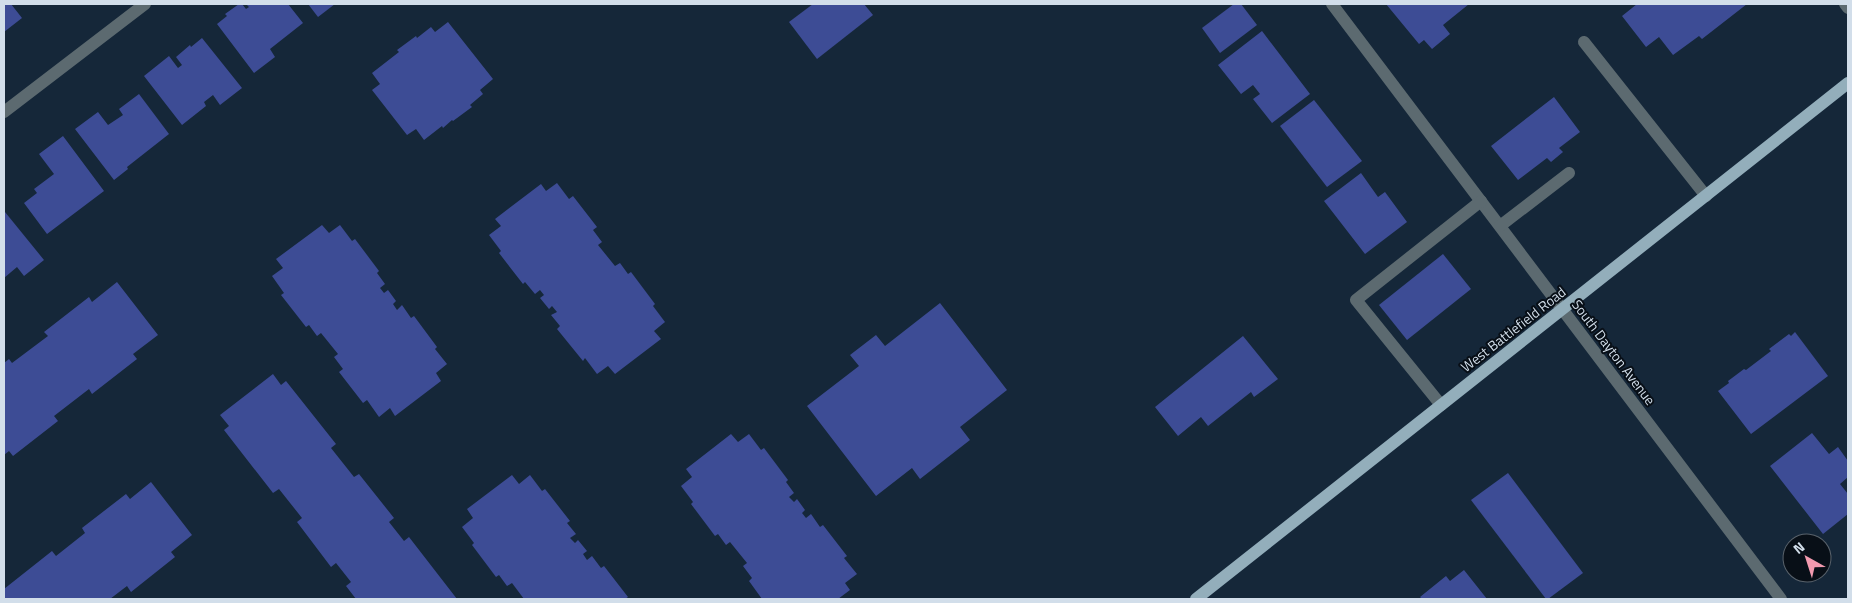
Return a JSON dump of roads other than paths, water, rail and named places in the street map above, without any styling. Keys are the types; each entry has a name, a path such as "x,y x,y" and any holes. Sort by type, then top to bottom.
{"main road":[{"name":"West Battlefield Road","path":"1196,599 1848,83"}],"street":[{"path":"4,112 146,4"},
{"name":"South Dayton Avenue","path":"1332,4 1781,599"},
{"path":"1845,4 1848,8"},
{"path":"1584,42 1706,196"},
{"path":"1500,226 1569,173"},
{"path":"1441,405 1356,300 1481,200"}]}
